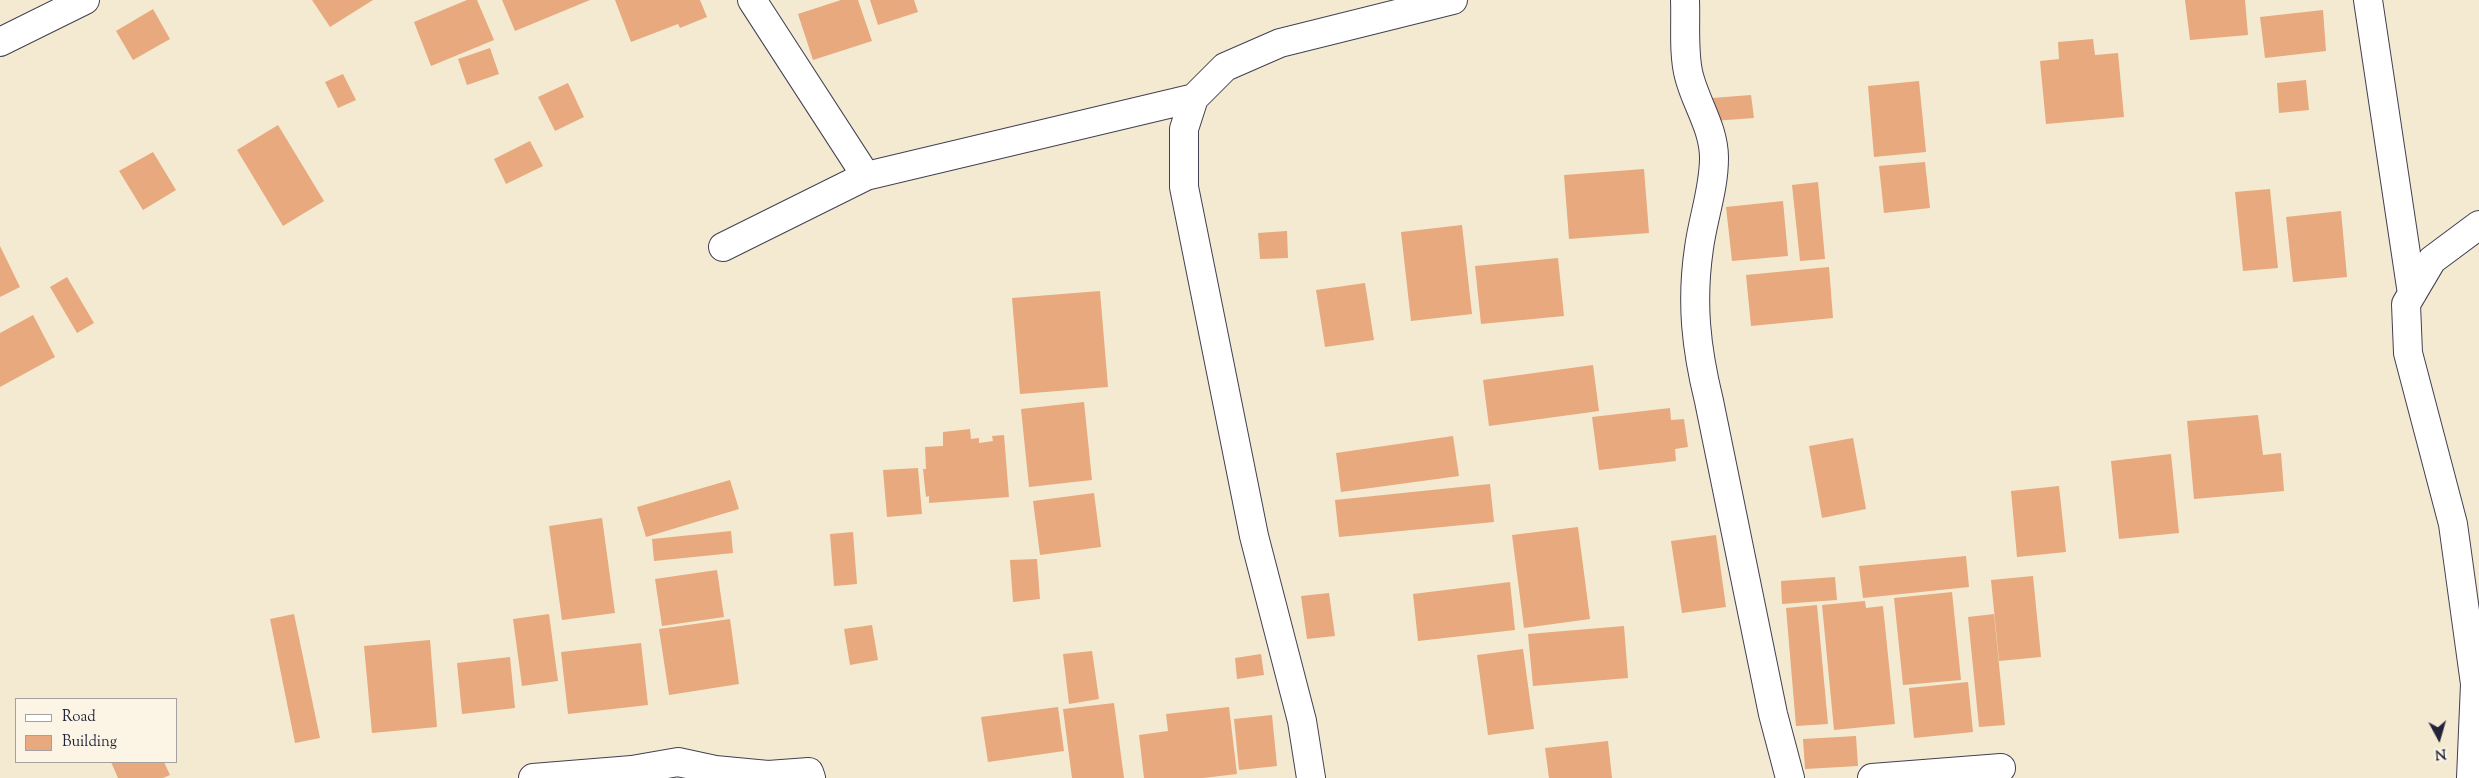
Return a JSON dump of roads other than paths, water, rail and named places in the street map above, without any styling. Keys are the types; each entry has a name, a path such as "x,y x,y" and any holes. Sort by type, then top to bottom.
{"street":[{"path":"0,42 85,0"},
{"path":"752,0 866,176"},
{"path":"1311,778 1302,721 1254,536 1184,187 1184,129 1194,98 1225,67 1280,43 1453,0"},
{"path":"1685,0 1688,72 1691,85 1710,128 1714,157 1711,191 1699,246 1695,288 1699,360 1773,714 1790,778"},
{"path":"2368,0 2412,294"},
{"path":"723,247 866,176 1194,98"},
{"path":"2471,778 2477,684 2453,524 2408,353 2406,304 2432,260 2479,225"},
{"path":"533,778 632,770 678,762 716,770 768,775 809,772 811,778"},
{"path":"1872,778 2001,768"}]}
